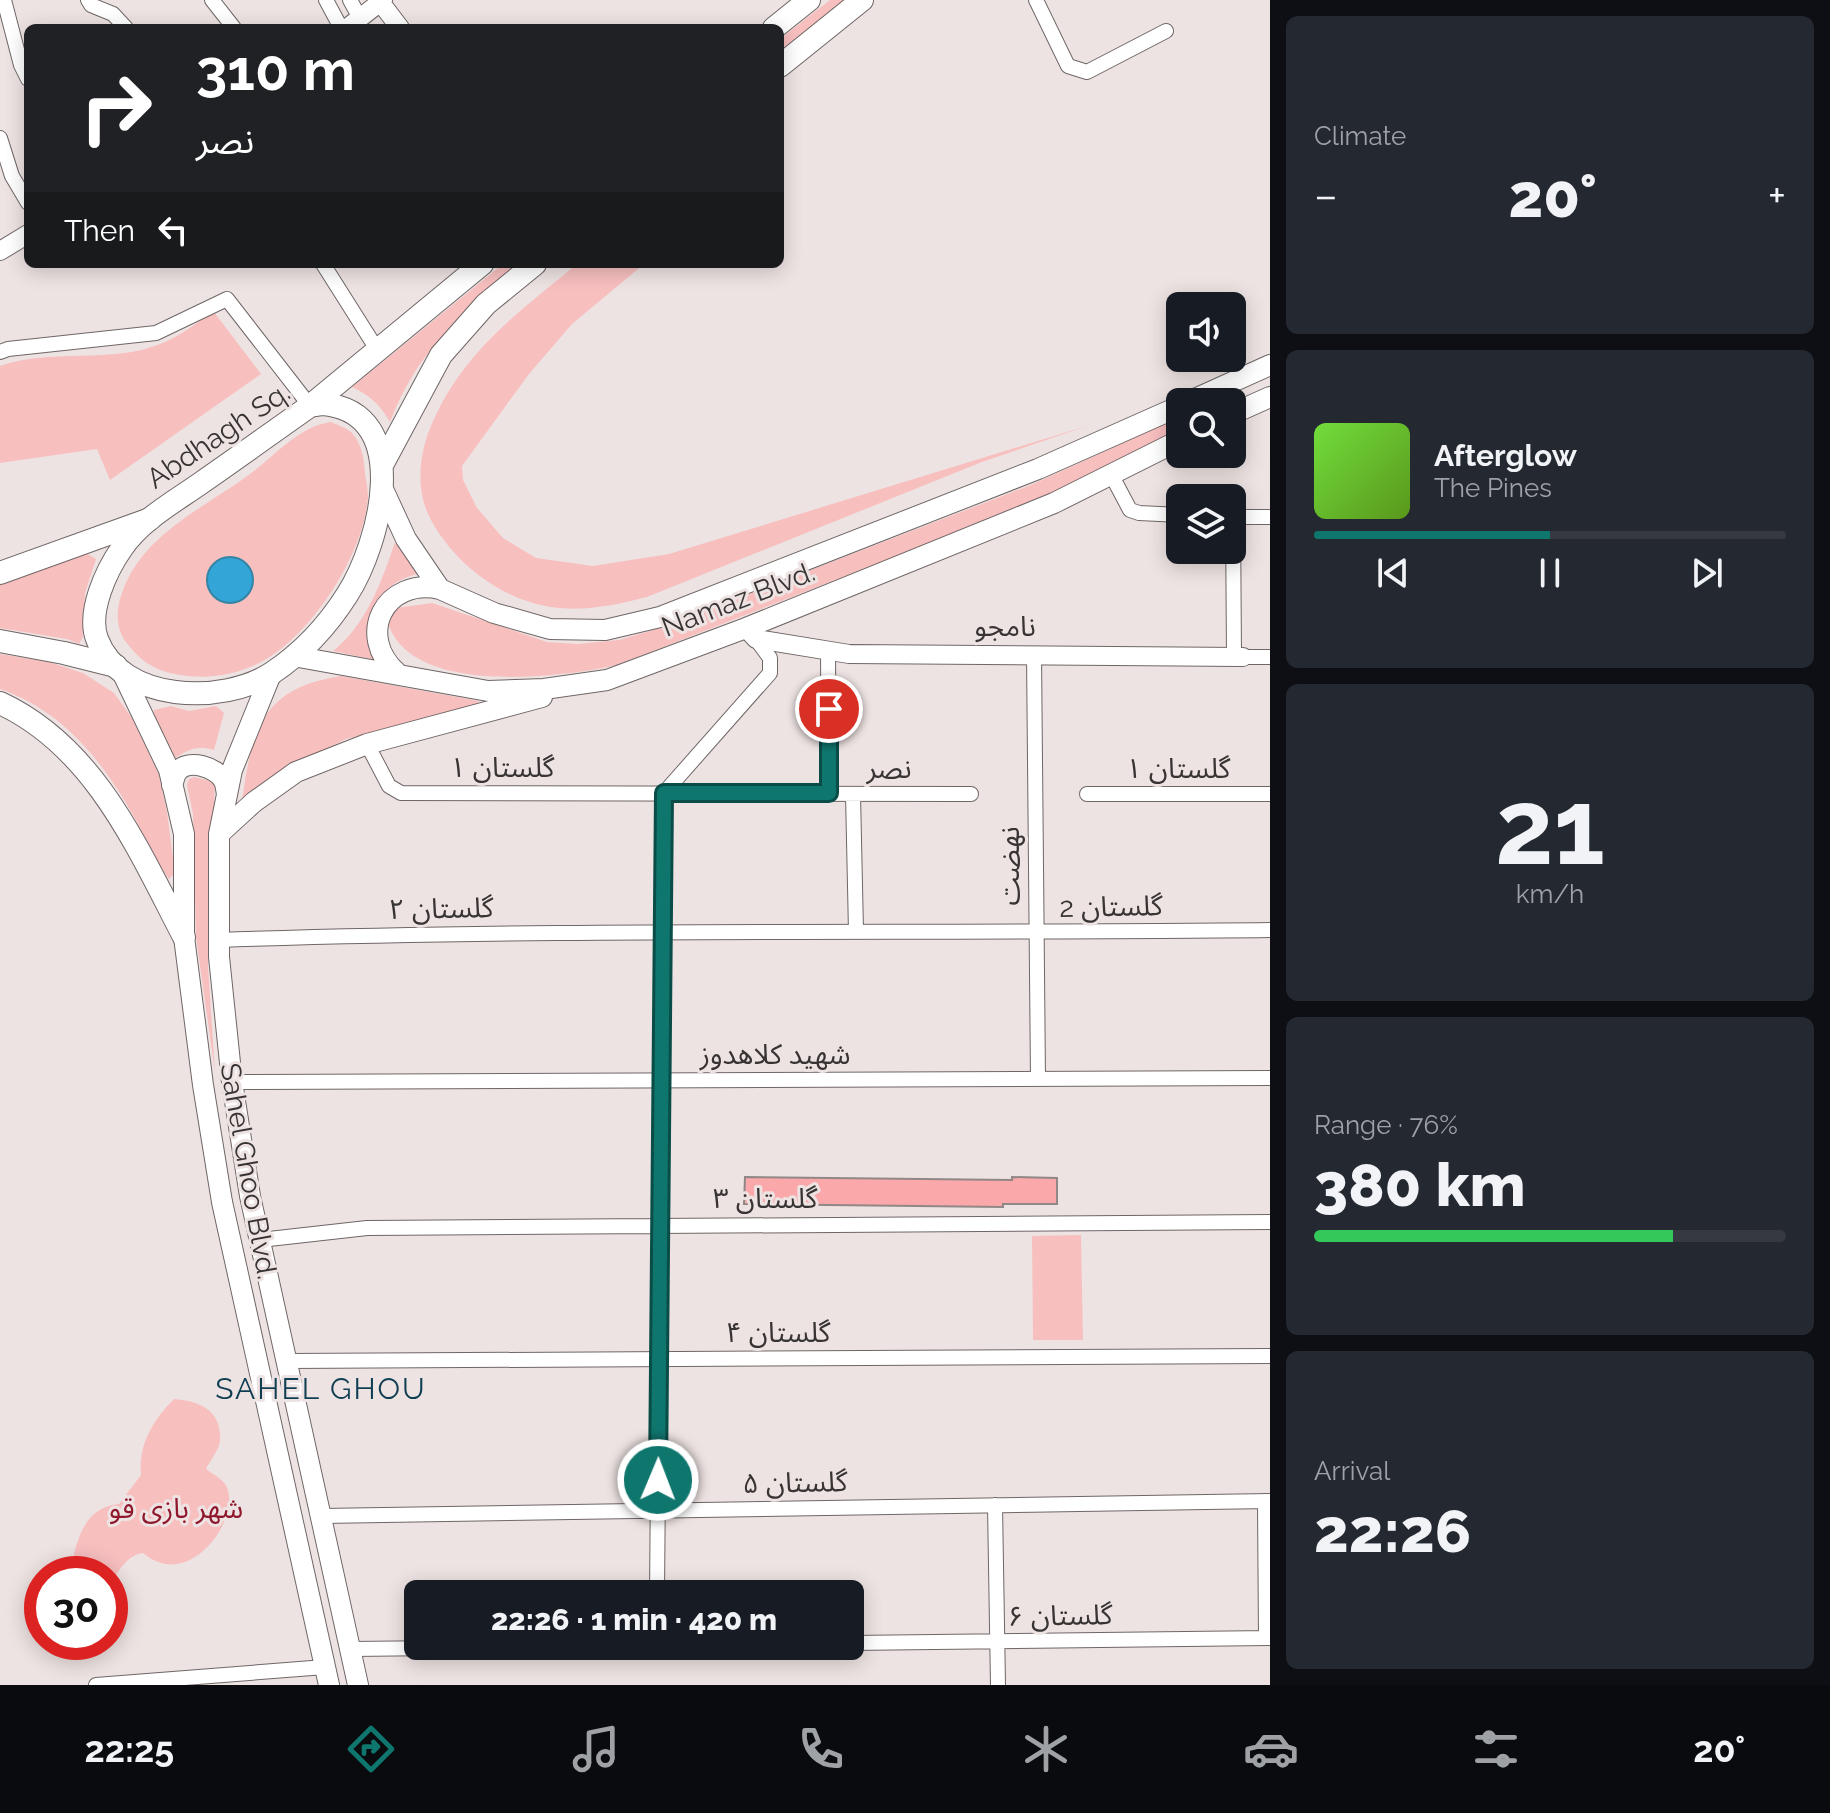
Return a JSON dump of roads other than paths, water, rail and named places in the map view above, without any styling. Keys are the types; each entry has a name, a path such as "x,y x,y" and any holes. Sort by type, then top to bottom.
{"main road":[{"path":"779,24 809,0"},
{"path":"784,63 862,0"},
{"path":"310,406 477,268"},
{"path":"440,589 406,539 382,476 441,355 486,304 530,268"},
{"path":"1223,388 1270,365"},
{"path":"1246,408 1270,397"},
{"name":"Abdhagh Sq.","path":"337,405 350,410 367,423 377,443 382,476 372,542 348,594 314,638 271,674 238,688 203,694 168,691 134,681 103,652 96,637 94,617 104,582 122,548 150,519 310,406 337,405"},
{"name":"Namaz Blvd.","path":"440,589 494,613 550,629 605,630 660,617 1038,469 1166,412"},
{"name":"Namaz Blvd.","path":"293,656 488,691 544,689 607,680 751,634 1054,503 1166,447"},
{"path":"0,573 150,519"},
{"path":"397,673 388,665 377,642 377,630 385,607 393,597 416,587 440,589"},
{"path":"0,641 64,653 119,669"},
{"name":"Sahel Ghoo Blvd.","path":"119,669 169,770 184,834 184,937 222,1202 327,1676"},
{"name":"Sahel Ghoo Blvd.","path":"271,674 232,770 219,834 219,940 232,1082 260,1240 358,1685"},
{"path":"219,834 254,802 296,772 367,744 607,680"},
{"path":"0,703 21,713 63,744 97,785 129,831 184,937"},
{"path":"172,785 177,772 199,765 214,770 224,780 227,794"}],"street":[{"path":"4,0 24,71"},
{"path":"88,0 91,5 113,14 122,24"},
{"path":"212,0 231,24"},
{"path":"326,0 348,24"},
{"path":"349,24 350,0"},
{"path":"1036,0 1068,66 1087,72 1166,31"},
{"path":"350,24 381,1 397,24"},
{"path":"0,138 12,176 24,196"},
{"path":"0,251 24,236"},
{"path":"326,268 378,351"},
{"path":"0,352 156,333 227,299 310,406"},
{"path":"1112,476 1130,510 1166,514"},
{"path":"1246,517 1270,517"},
{"path":"1235,564 1239,656"},
{"path":"657,1580 664,793 770,673 770,658 751,634"},
{"name":"نامجو","path":"751,634 828,653 1270,657"},
{"path":"828,653 829,793"},
{"name":"نهضت","path":"1034,654 1038,1079"},
{"name":"گلستان ۱","path":"367,744 389,786 401,793 664,793"},
{"name":"نصر","path":"664,793 971,794"},
{"path":"853,794 856,932"},
{"name":"گلستان ۱","path":"1087,794 1270,794"},
{"name":"گلستان 2","path":"663,932 1270,930"},
{"name":"گلستان ۲","path":"219,940 346,935 663,932"},
{"name":"شهید کلاهدوز","path":"232,1082 1270,1078"},
{"name":"گلستان ۳","path":"260,1240 367,1228 1270,1222"},
{"name":"گلستان ۴","path":"287,1361 1270,1356"},
{"path":"1268,1501 1268,1638"},
{"name":"گلستان ۵","path":"321,1516 1268,1501"},
{"path":"995,1505 998,1685"},
{"name":"گلستان ۶","path":"864,1643 1268,1638"},
{"path":"350,1649 404,1648"},
{"path":"96,1685 327,1676"}],"water":[{"path":"230,557 246,564 253,580 246,596 230,603 214,596 207,580 214,564"}],"district":[{"name":"SAHEL GHOU","path":"321,1389"}],"park label":[{"name":"شهر بازی قو","path":"176,1508"}]}
